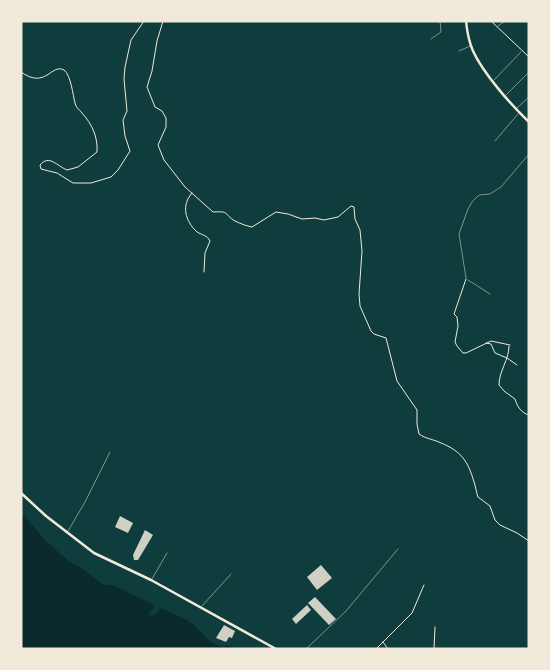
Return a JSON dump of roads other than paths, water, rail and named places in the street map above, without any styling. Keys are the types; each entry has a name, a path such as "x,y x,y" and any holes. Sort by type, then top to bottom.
{"main road":[{"path":"466,21 471,45 478,60 505,96 529,122"},
{"path":"21,493 80,544 108,561 151,580 276,649"}],"street":[{"path":"21,72 33,80 45,77 53,71 64,70 73,92 76,107 89,122 98,141 97,152 78,166 66,170 52,160 47,160 41,163 41,169 57,173 73,183 90,183 111,177 118,170 130,151 125,136 123,120 127,111 124,67 131,40 144,21"},
{"path":"163,21 147,87 156,107 162,111 166,118 166,127 158,145 160,152 175,175 213,212 221,211 228,213 233,220 252,227 276,212 302,219 315,218 324,220 338,217 351,206 354,207 355,219 360,230 362,251 358,294 362,311 368,321 370,331 386,338 397,381 417,410 419,434 459,452 475,483 478,498 490,506 495,520 500,525 529,541"},
{"path":"492,21 529,57"},
{"path":"192,193 184,209 187,217 196,231 207,236 210,240 205,254 204,272"},
{"path":"466,279 455,309 458,326 455,342 463,353 494,341 509,345 499,385 504,391 515,398 516,404 523,413 529,415"},
{"path":"486,343 491,344 495,353 507,358 516,365"},
{"path":"376,649 412,613 424,585"},
{"path":"434,649 435,627"},
{"path":"383,642 388,649"}],"lane":[{"path":"431,39 441,32 440,21"},
{"path":"497,27 505,21"},
{"path":"459,51 471,45"},
{"path":"493,80 522,50"},
{"path":"505,96 529,72"},
{"path":"516,109 529,97"},
{"path":"495,141 520,113"},
{"path":"490,294 466,279 459,234 472,202 479,196 490,194 501,187 529,154"},
{"path":"67,533 110,452"},
{"path":"306,649 346,611 398,549"},
{"path":"151,580 167,553"},
{"path":"201,607 231,574"}],"water":[{"path":"21,512 47,542 70,562 80,567 102,584 115,586 152,604 154,608 149,613 150,616 156,614 161,608 190,622 213,643 239,649 21,649"}]}
